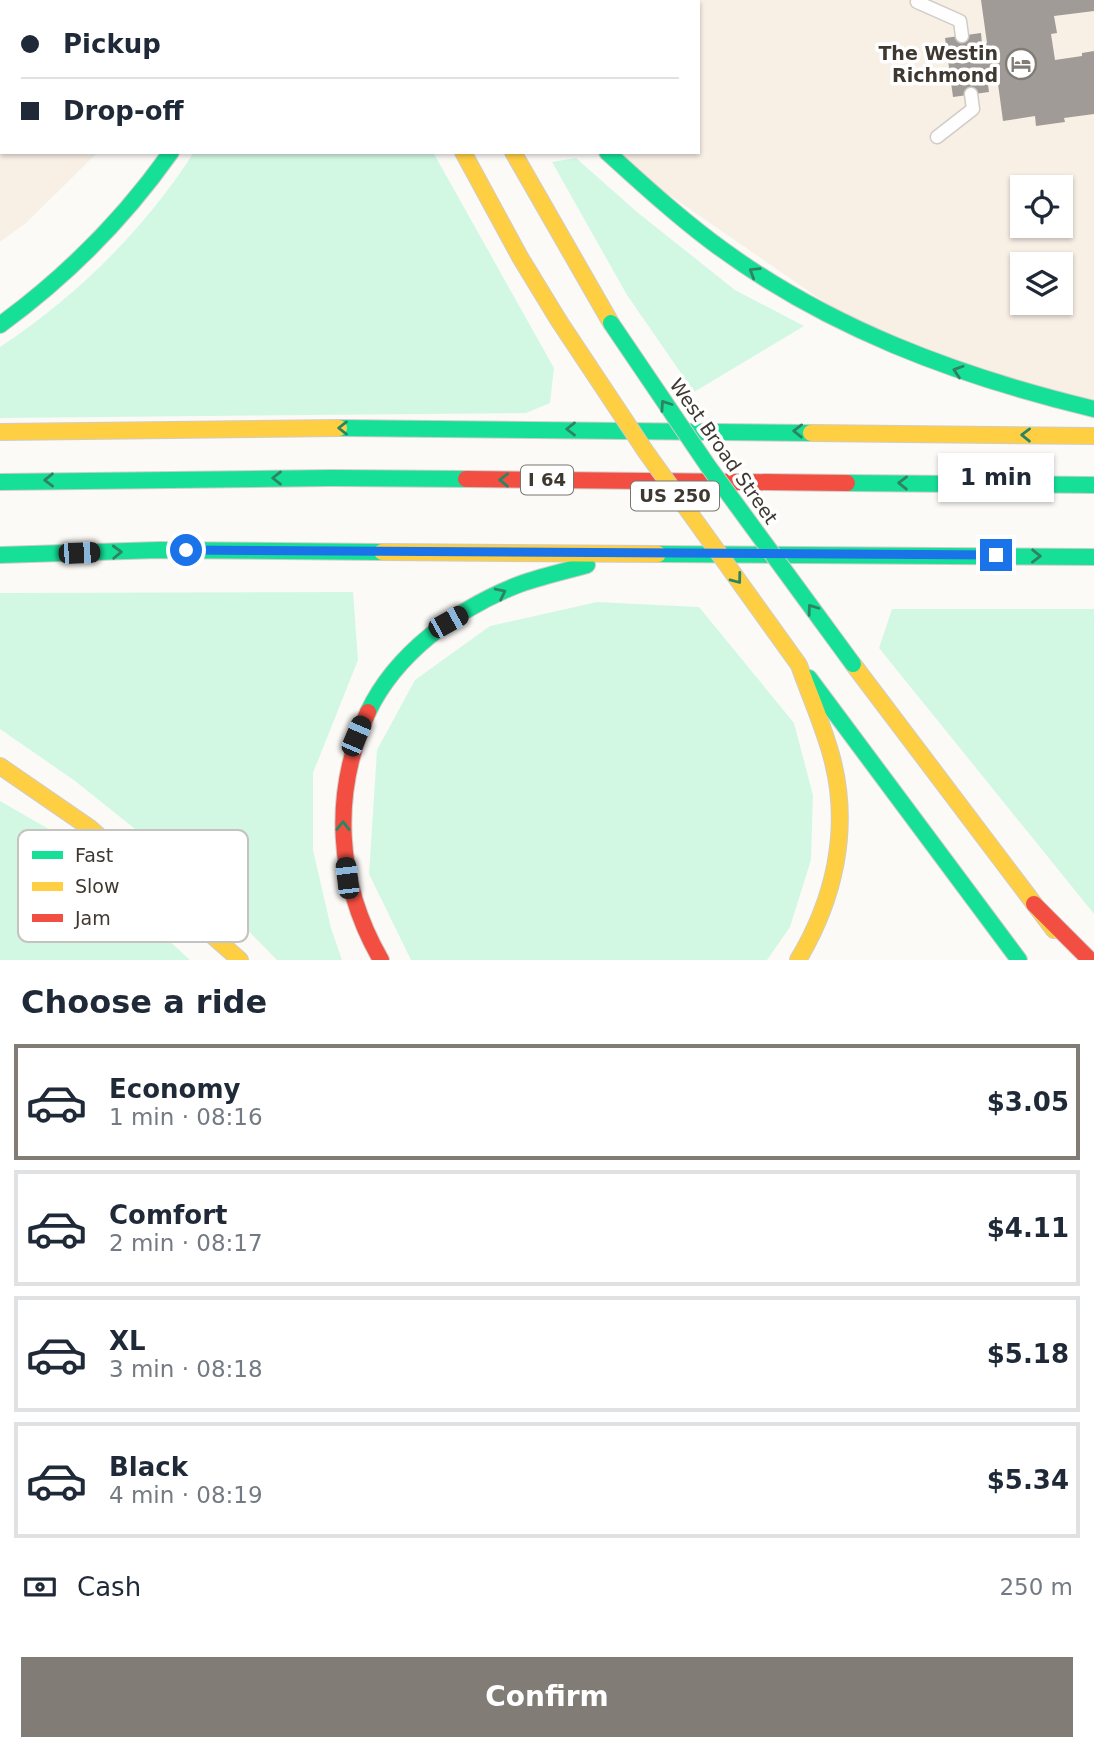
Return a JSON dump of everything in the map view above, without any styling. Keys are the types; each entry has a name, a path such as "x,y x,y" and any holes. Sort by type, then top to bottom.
{"main road":[{"path":"0,325 62,279 92,251 138,199 170,154"},
{"name":"US 250","path":"464,154 520,257 559,321 664,480 1020,960"},
{"name":"West Broad Street","path":"514,154 611,323 708,466 1076,960"},
{"path":"609,154 652,195 727,255 820,310 884,343 946,367 1056,402 1094,409"},
{"path":"0,432 331,428 1094,436"},
{"name":"I 64","path":"0,482 345,478 1094,485"},
{"path":"0,555 159,550 1094,557"},
{"path":"381,960 356,913 347,878 342,828 350,759 356,736 375,696 400,664 448,622 506,589 625,553"},
{"path":"798,960 818,923 827,899 839,836 839,800 834,764 799,665"},
{"path":"860,746 938,826"},
{"path":"0,766 92,830"},
{"path":"1034,904 1090,960"},
{"path":"220,942 240,960"}],"lane":[{"path":"917,2 960,21 962,36"},
{"path":"937,137 974,109 971,94"}],"shaded area":[{"path":"700,0 1094,0 1094,409 884,343 610,154 700,154"},
{"path":"0,154 96,154 27,222 0,242"}],"green space":[{"path":"193,154 434,154 554,368 550,403 526,413 0,418 0,347 56,306 107,260 131,235"},
{"path":"576,158 637,212 735,290 804,326 694,392 627,295 552,162"},
{"path":"353,592 358,660 313,773 313,850 331,928 342,960 277,960 248,931 248,830 136,830 75,781 0,729 0,593"},
{"path":"597,602 699,607 794,723 813,795 811,860 790,927 767,960 411,960 369,874 377,750 415,680 490,626"},
{"path":"892,609 1094,609 1094,914 879,648"},
{"path":"0,801 49,830 18,830 18,942 170,942 190,960 0,960"}],"building":[{"name":"The Westin Richmond","path":"981,0 1094,0 1094,11 1054,16 1057,33 1051,34 1055,60 1082,56 1082,53 1094,51 1094,114 1064,118 1065,122 1036,126 1035,116 1003,121 996,69 986,70 989,92 953,97 945,38 981,33 982,44 987,43"}],"traffic: fast":[{"path":"0,325 48,287 93,246 170,154"},
{"path":"609,154 712,242 800,299 894,345 943,364 992,381 1094,409"},
{"path":"611,323 708,466 853,664"},
{"path":"339,428 811,433"},
{"path":"0,482 466,479"},
{"path":"847,483 1094,485"},
{"path":"0,555 159,550 382,552"},
{"path":"658,554 1094,557"},
{"path":"368,712 394,671 430,636 450,621 515,586 587,565"},
{"path":"809,678 1019,960"}],"traffic: slow":[{"path":"464,154 520,257 559,321"},
{"path":"514,154 611,323"},
{"path":"559,321 646,452 799,665"},
{"path":"0,432 339,428"},
{"path":"811,433 1094,436"},
{"path":"382,552 658,554"},
{"path":"853,664 1054,930"},
{"path":"798,960 811,937 829,889 839,839 840,814 830,750 799,665"},
{"path":"0,766 92,830"},
{"path":"220,942 240,960"}],"traffic: jam":[{"path":"466,479 847,483"},
{"path":"368,712 348,774 344,838 347,869 355,900 381,960"},
{"path":"1034,904 1090,960"}],"place":[{"name":"The Westin Richmond","path":"1021,64"}],"route":[{"path":"186,550 996,555"}]}
